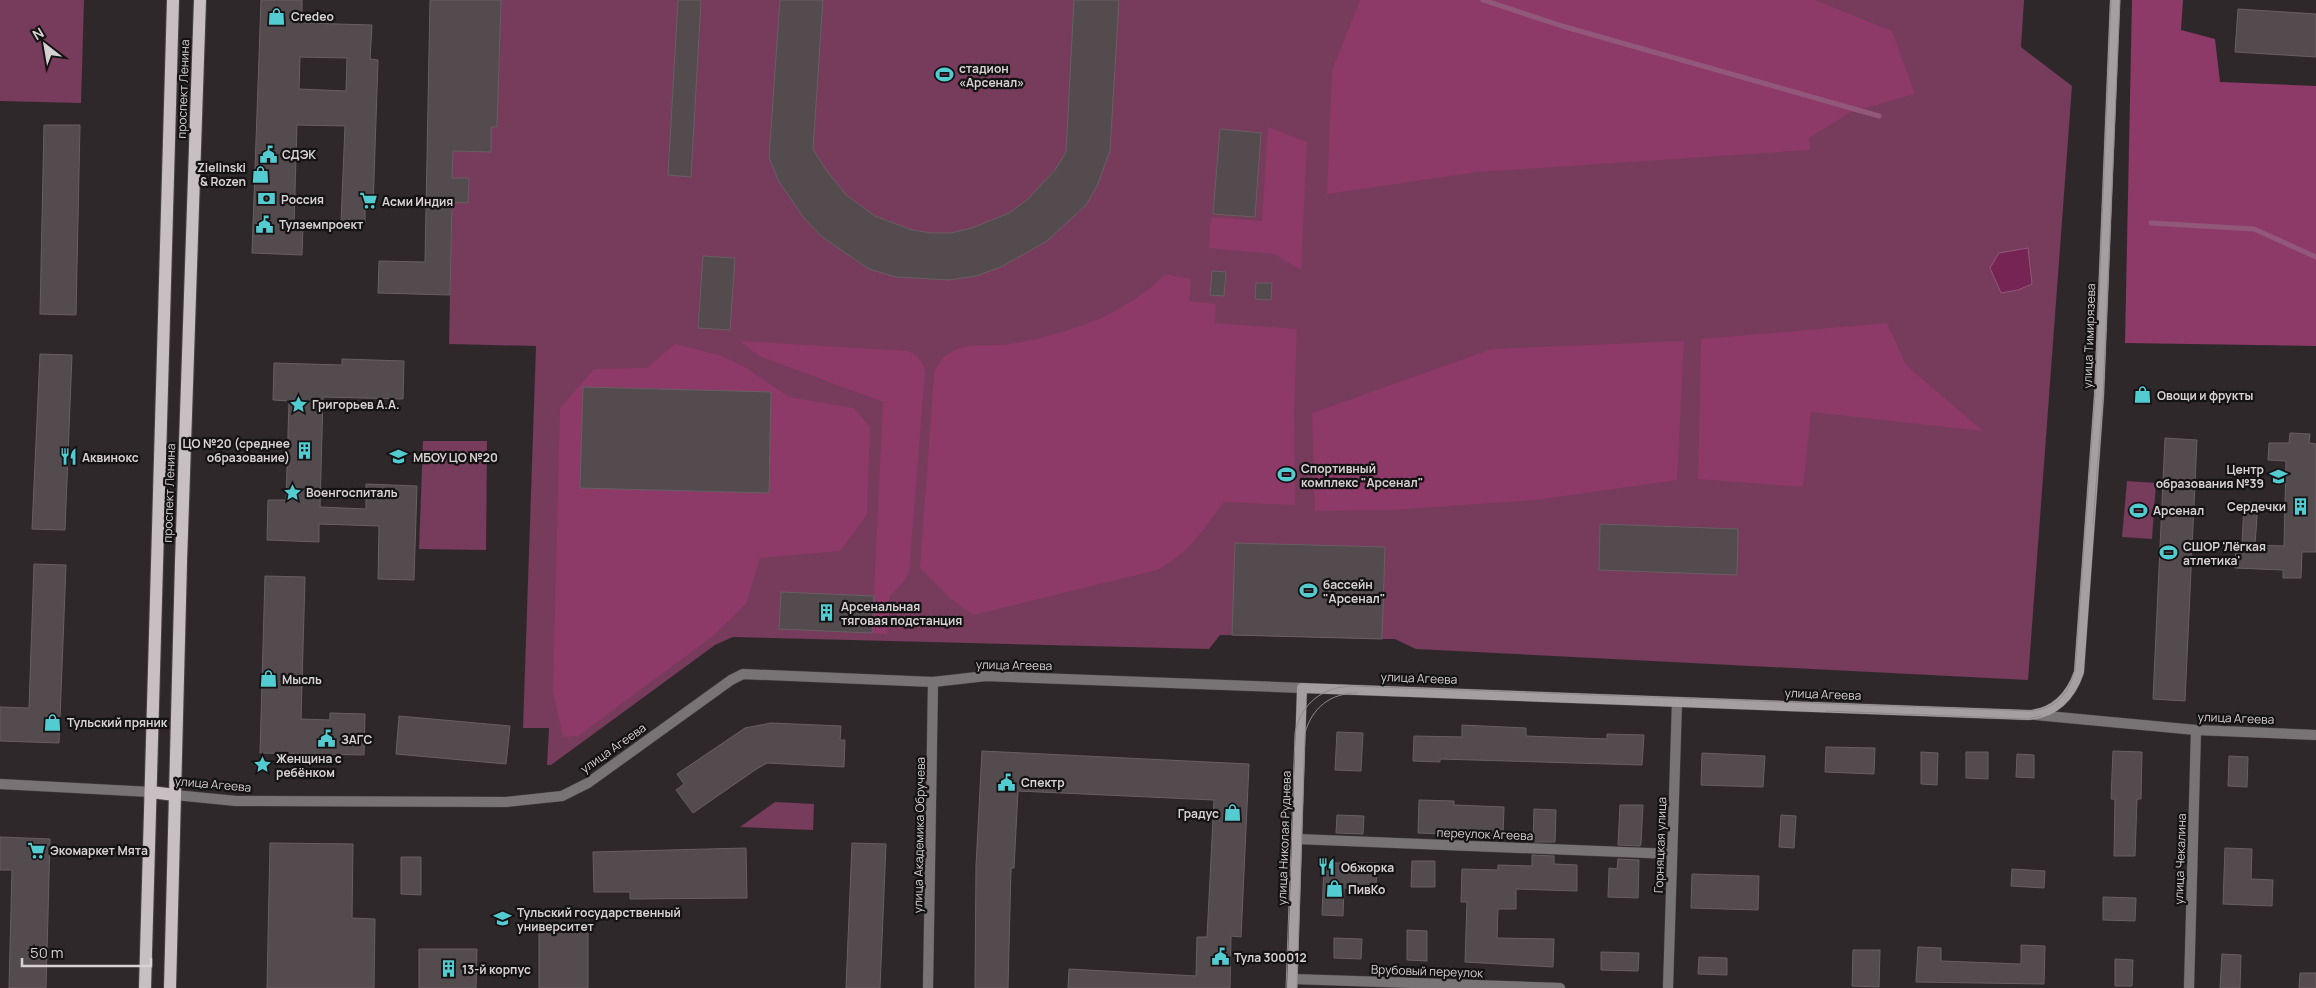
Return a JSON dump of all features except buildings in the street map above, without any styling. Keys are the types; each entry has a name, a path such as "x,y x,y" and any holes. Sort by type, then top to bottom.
{"main road":[{"name":"проспект Ленина","path":"145,988 173,0"},
{"name":"проспект Ленина","path":"170,988 200,0"},
{"name":"улица Агеева","path":"151,792 175,795"}],"street":[{"name":"улица Тимирязева","path":"2079,672 2099,396 2115,0"},
{"name":"улица Агеева","path":"2036,715 2054,707 2068,696 2079,672"},
{"name":"улица Агеева","path":"175,795 236,801 435,802 506,802 562,796 588,783 731,680 743,674 933,682 986,676 2036,715 2196,730 2316,735"},
{"name":"улица Академика Обручева","path":"928,988 933,682"},
{"name":"улица Николая Руднева","path":"1292,983 1302,688"},
{"name":"Горняцкая улица","path":"1668,988 1677,702"},
{"name":"улица Чекалина","path":"2189,988 2196,730"},
{"name":"улица Агеева","path":"0,784 151,792"},
{"name":"переулок Агеева","path":"1297,839 1672,854"},
{"name":"Врубовый переулок","path":"1292,983 1560,988"}],"shaded area":[{"path":"0,0 84,0 81,103 0,101"},
{"name":"Спортивный комплекс \"Арсенал\"","path":"501,0 2024,0 2021,47 2072,86 2028,680 1416,649 1395,639 1220,635 1209,649 733,637 715,645 551,765 547,765 549,728 523,728 536,346 449,344 452,202 468,202 469,178 452,178 452,151 491,151 491,127 497,126"},
{"path":"1360,0 1815,0 1892,31 1915,94 1851,112 1809,138 1810,150 1477,172 1327,194 1332,70"},
{"path":"2132,0 2183,0 2181,30 2215,39 2220,82 2316,86 2316,346 2125,343"},
{"path":"1268,127 1307,142 1301,270 1274,254 1209,248 1211,217 1262,221"},
{"path":"2028,248 2032,284 2018,290 2001,293 1990,268 1999,253"},
{"path":"1165,274 1191,279 1189,301 1216,304 1215,323 1297,329 1294,410 1295,505 1224,502 1188,548 1157,570 973,615 950,598 920,568 934,374 937,366 946,355 960,348 1003,345 1031,340 1073,329 1094,321 1132,301"},
{"path":"1887,323 1906,365 1983,431 1811,412 1803,487 1698,479 1701,339"},
{"path":"740,341 908,351 922,362 925,373 909,572 904,581 890,596 887,634 872,633 883,402 759,356"},
{"path":"1684,341 1677,480 1536,500 1392,510 1315,511 1312,413 1492,349"},
{"path":"675,344 722,356 743,366 789,397 854,408 870,427 867,515 840,551 760,558 746,604 713,636 578,736 563,737 553,691 560,408 594,369 647,368"},
{"path":"423,441 487,441 486,550 419,549"},
{"name":"Арсенал","path":"2127,481 2156,483 2152,539 2122,537"},
{"path":"775,802 814,804 813,830 740,827"}],"waterway":[{"path":"1483,0 1562,26 1879,116"},
{"path":"2151,223 2254,229 2316,257"}],"tram line":[{"path":"1286,988 1295,733 1302,713 1308,705 1323,693 1341,687 1352,686 2028,711 2046,708 2059,700 2068,687 2075,670 2095,395 2111,0"},
{"path":"2093,524 2103,396 2120,0"},
{"path":"1297,988 1305,733 1317,709 1338,696 1357,693"},
{"path":"1826,711 2027,719 2041,716"}],"place":[{"name":"Credeo","path":"277,16"},
{"name":"стадион «Арсенал»","path":"945,75"},
{"name":"СДЭК","path":"268,154"},
{"name":"Zielinski & Rozen","path":"260,174"},
{"name":"Россия","path":"267,199"},
{"name":"Асми Индия","path":"368,201"},
{"name":"Тулземпроект","path":"265,224"},
{"name":"Овощи и фрукты","path":"2143,395"},
{"name":"Григорьев А.А.","path":"298,404"},
{"name":"ЦО №20 (среднее образование)","path":"304,450"},
{"name":"Аквинокс","path":"68,457"},
{"name":"МБОУ ЦО №20","path":"399,457"},
{"name":"Спортивный комплекс \"Арсенал\"","path":"1287,475"},
{"name":"Центр образования №39","path":"2278,476"},
{"name":"Военгоспиталь","path":"292,492"},
{"name":"Сердечки","path":"2300,506"},
{"name":"Арсенал","path":"2139,510"},
{"name":"СШОР 'Лёгкая атлетика'","path":"2169,553"},
{"name":"бассейн \"Арсенал\"","path":"1309,591"},
{"name":"Арсенальная тяговая подстанция","path":"827,613"},
{"name":"Мысль","path":"268,679"},
{"name":"Тульский пряник","path":"53,722"},
{"name":"ЗАГС","path":"327,739"},
{"name":"Женщина с ребëнком","path":"262,765"},
{"name":"Спектр","path":"1007,782"},
{"name":"Градус","path":"1233,813"},
{"name":"Экомаркет Мята","path":"36,850"},
{"name":"Обжорка","path":"1327,867"},
{"name":"ПивКо","path":"1334,889"},
{"name":"Тульский государственный университет","path":"503,919"},
{"name":"Тула 300012","path":"1220,957"},
{"name":"13-й корпус","path":"448,969"}]}
